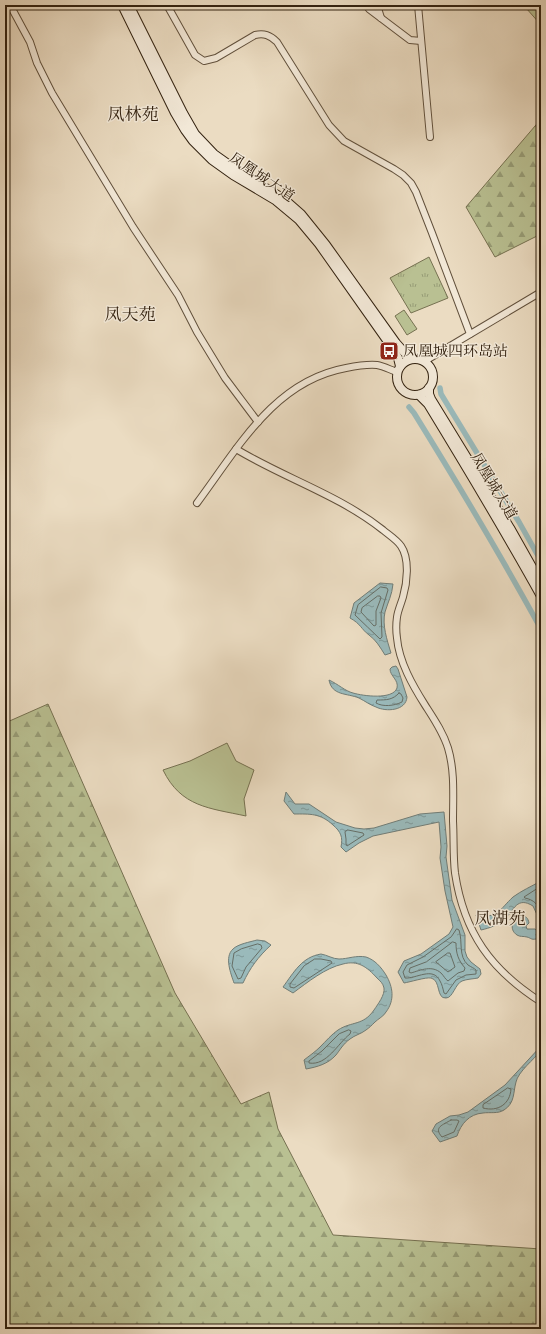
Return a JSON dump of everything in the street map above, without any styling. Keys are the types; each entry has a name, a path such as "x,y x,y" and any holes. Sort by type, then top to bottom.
{"main road":[{"name":"凤凰城大道","path":"122,5 184,130 202,151 220,166 275,200 299,220 319,244 398,358 398,369"},
{"name":"凤凰城大道","path":"128,5 195,134 214,154 238,171 284,199 301,214 326,245 396,342 404,352 412,358"},
{"path":"412,358 425,361 430,365 433,371 434,377 432,383 429,388 419,395 406,393 398,385 396,379 398,369 405,361 412,358"},
{"name":"凤凰城大道","path":"429,388 431,399 506,521 541,583"},
{"name":"凤凰城大道","path":"419,395 428,404 515,549 541,596"}],"street":[{"path":"10,5 27,35 37,63 52,92 133,227 178,295 197,332 225,378 258,422"},
{"path":"167,5 195,55 204,61 216,58 255,35 261,34 273,38 281,48 329,125 344,142 394,169 411,183 416,192 470,334"},
{"path":"376,5 381,18"},
{"path":"418,5 430,137"},
{"path":"369,9 410,40 421,41"},
{"path":"425,361 541,292"},
{"path":"197,502 236,449 274,404 305,382 328,372 352,367 377,365 398,369"},
{"path":"236,449 259,463 360,513 398,542 404,552 406,558 406,578 403,598 397,618 397,639 401,656 410,677 420,697 442,732 450,755 453,778 454,864 461,901 471,927 487,956 509,979 541,1002"}],"green space":[{"path":"526,5 541,5 541,25 526,8"},
{"path":"541,119 541,234 495,257 466,207"},
{"path":"429,257 448,298 411,313 390,278"},
{"path":"404,310 417,329 407,335 395,316"},
{"path":"48,704 175,993 241,1104 269,1092 278,1129 333,1235 541,1249 541,1329 5,1329 5,723"},
{"path":"227,743 236,761 254,770 244,799 246,816 208,808 187,799 178,792 163,770 190,761"}],"water":[{"path":"380,583 393,584 384,617 385,632 391,653 385,655 374,639 350,618 354,603"},
{"path":"396,666 407,697 406,702 403,705 395,709 380,709 359,698 341,693 333,689 329,680 353,693 370,696 384,696 394,692 397,688 397,683 390,671 392,667"},
{"path":"286,792 295,804 309,804 336,822 355,828 374,828 420,814 444,812 447,846 446,857 452,900 465,935 465,951 467,957 480,969 481,974 478,978 462,981 450,996 443,998 439,993 434,979 426,978 404,983 398,972 404,961 421,954 449,934 453,927 440,858 441,847 439,822 373,836 346,852 341,847 342,840 340,832 324,818 310,814 294,814 284,801"},
{"path":"541,881 541,920 539,919 533,906 528,903 519,903 500,923 481,930 476,915 489,916 498,912 513,897"},
{"path":"521,915 528,920 529,923 526,926 527,929 535,929 539,932 536,939 519,936 514,933 512,927 514,921"},
{"path":"257,940 265,941 271,945 248,972 243,983 234,983 229,966 230,952 244,943"},
{"path":"321,954 337,959 366,957 372,960 384,972 391,989 392,998 391,1003 384,1015 362,1033 348,1041 333,1058 322,1065 306,1069 304,1060 338,1030 366,1019 374,1010 384,991 382,983 370,971 362,965 353,963 343,964 330,969 317,976 293,993 283,987 299,966 309,958"},
{"path":"541,1046 541,1051 517,1078 513,1098 508,1107 499,1112 474,1115 466,1120 457,1136 440,1142 432,1131 436,1124 450,1116 468,1112 505,1085"}],"waterway":[{"path":"440,388 441,394 541,561"},
{"path":"409,407 447,466 541,629"}],"place":[{"name":"凤凰城四环岛站","path":"389,351"}],"district":[{"name":"凤林苑","path":"133,114"},
{"name":"凤天苑","path":"130,314"},
{"name":"凤湖苑","path":"500,918"}]}
